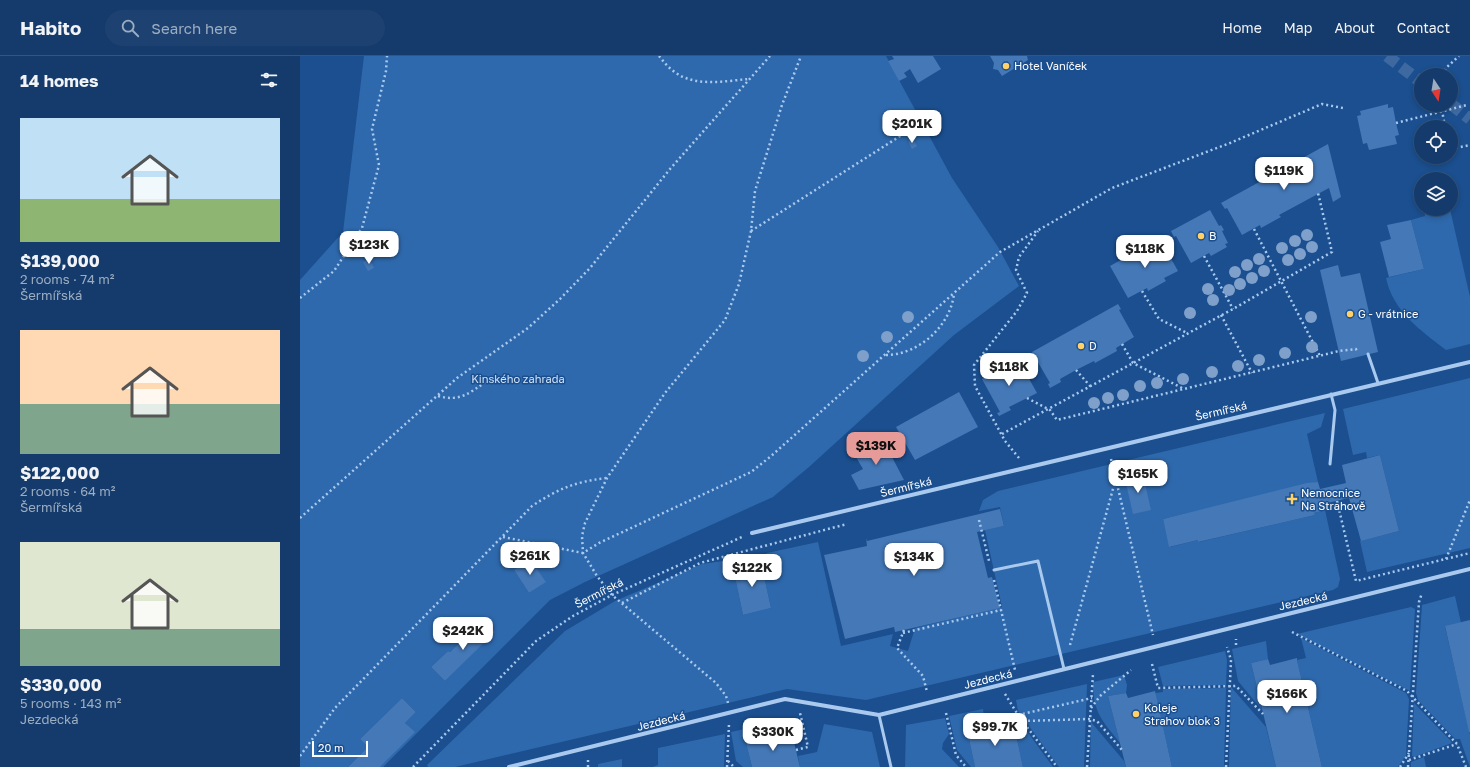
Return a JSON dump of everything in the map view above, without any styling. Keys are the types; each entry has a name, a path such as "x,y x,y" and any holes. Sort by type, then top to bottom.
{"street":[{"name":"Šermířská","path":"752,533 1470,362"},
{"name":"Jezdecká","path":"510,767 785,699 879,715 1470,569"}],"lane":[{"path":"1368,354 1378,383"},
{"path":"1330,464 1335,410 1331,394"},
{"path":"994,570 1038,561 1064,669"},
{"path":"879,715 891,767"}],"path":[{"path":"300,298 334,272 362,228 379,165 372,129 386,71 387,56"},
{"path":"659,56 673,71 692,81 714,82 750,79"},
{"path":"300,518 457,378 528,328 560,299 590,268 670,169 770,56"},
{"path":"727,767 730,713 726,696 716,683 612,595 597,576 583,553 582,536 585,524 607,478 665,393 725,320 739,284 751,230 755,191 782,105 801,56"},
{"path":"1446,68 1459,56"},
{"path":"503,537 583,553 599,543 751,472 1000,252 1112,188 1230,143 1296,113 1322,104 1343,108"},
{"path":"1396,123 1467,105"},
{"path":"751,230 905,133"},
{"path":"1458,148 1470,145"},
{"path":"1002,434 1050,410 1233,309 1332,252 1318,193"},
{"path":"1027,467 1005,441 975,386 974,365 1017,311 1027,293 1016,270 1019,257 1039,229"},
{"path":"1254,229 1320,356"},
{"path":"1204,256 1233,309"},
{"path":"1142,291 1159,319 1187,334"},
{"path":"885,355 896,355 914,348 934,333 945,321 953,305 954,292"},
{"path":"1221,315 1252,373"},
{"path":"1122,344 1133,363 1184,389"},
{"path":"1027,398 1050,410 1057,420 1356,348 1358,357"},
{"path":"1076,370 1091,387"},
{"path":"438,396 451,399 466,395 487,381"},
{"path":"1108,447 1156,646"},
{"path":"1104,462 1119,458"},
{"path":"1070,646 1116,477"},
{"path":"300,756 335,708 532,506 555,491 583,481 607,478"},
{"path":"1439,577 1470,500"},
{"path":"1337,501 1356,581 1470,553"},
{"path":"622,603 700,563 854,522"},
{"name":"Šermířská","path":"413,767 536,641 573,616 612,595 752,533"},
{"path":"1408,767 1419,602 1426,581"},
{"path":"930,703 923,676 897,648 904,631 1001,610 1017,680"},
{"path":"1292,632 1407,691 1457,744 1466,767"},
{"path":"1226,767 1228,686 1231,660 1227,647"},
{"path":"1087,767 1094,661"},
{"path":"1152,664 1158,688 1236,686 1263,714"},
{"path":"1091,708 1100,696 1131,670"},
{"path":"999,685 1018,715 1057,767"},
{"path":"1018,715 1092,698"},
{"path":"796,750 808,747 797,701"},
{"path":"946,713 956,755 966,767"},
{"path":"1023,721 1089,719 1097,721 1122,750"},
{"path":"1409,760 1457,744"},
{"path":"1400,767 1409,752"},
{"path":"728,761 734,767"}],"green space":[{"name":"Kinského zahrada","path":"364,56 886,56 952,178 998,247 1019,286 954,335 809,467 773,497 585,582 550,600 383,767 380,767 414,732 405,723 416,712 402,698 360,739 368,747 348,767 300,767 300,280 343,232","holes":["530,559 545,582 529,593 514,570","483,620 494,632 445,681 431,667 448,651 450,652"]},
{"path":"1425,216 1452,216 1470,297 1470,344 1446,350 1409,319 1401,310 1390,290 1386,278 1424,269 1411,220"},
{"path":"1470,378 1470,548 1367,572 1360,541 1399,531 1380,455 1367,458 1366,452 1353,455 1343,409"},
{"path":"1325,413 1321,427 1307,434 1318,482 1163,519 1170,547 1198,540 1199,542 1315,515 1314,513 1325,510 1340,579 1338,587 1333,590 866,700 787,689 455,767 428,767 427,765 565,631 615,601 702,564 737,559 733,568 743,615 771,608 761,562 767,553 818,542 841,646 893,634 890,646 908,651 915,628 1002,607 985,530 1004,526 1000,507 979,511 983,500 998,491"},
{"path":"1455,596 1461,623 1445,627 1470,734 1470,767 1460,739 1455,739 1418,700 1416,693 1422,605"},
{"path":"1411,607 1415,609 1410,691 1297,634"},
{"path":"1301,638 1406,693 1409,699 1406,755 1398,767 1322,767 1297,660 1306,658"},
{"path":"1266,641 1268,659 1251,663 1262,710 1238,681 1232,649"},
{"path":"1225,651 1227,660 1226,685 1163,686 1158,667"},
{"path":"1124,675 1127,685 1126,693 1108,696 1120,743 1100,716 1093,693 1093,682"},
{"path":"1087,684 1084,767 1059,767 1018,711 1016,700"},
{"path":"1231,687 1266,727 1276,767 1229,767"},
{"path":"1226,688 1224,767 1172,767 1155,693 1163,692 1163,689"},
{"path":"1414,703 1452,743 1414,757 1412,756"},
{"path":"983,709 985,725 967,730 975,767 971,767 957,750 949,716"},
{"path":"945,718 949,734 943,743 942,749 959,767 905,767 906,725"},
{"path":"1091,722 1124,761 1126,767 1090,767"},
{"path":"1021,723 1053,767 1023,767 1014,725"},
{"path":"824,724 872,732 880,767 800,767 798,756 817,752"},
{"path":"763,725 763,735 745,739 752,767 743,767 736,761 731,732"},
{"path":"725,734 724,767 653,767 658,765 658,748"},
{"path":"1424,757 1426,767 1411,767 1411,762"},
{"path":"622,759 622,767 598,767 598,764"}],"building":[{"path":"892,56 933,56 941,69 918,83 910,69 904,73 907,77 899,81 888,61 894,59"},
{"name":"Hotel Vaníček","path":"990,56 1027,56 1028,60 1002,76 998,70 993,69 994,63"},
{"path":"1388,104 1388,108 1393,107 1399,135 1395,136 1397,144 1369,150 1367,143 1363,144 1357,116 1361,115 1360,111"},
{"path":"913,139 917,146 912,149 908,141"},
{"path":"1328,144 1341,197 1333,202 1329,188 1279,215 1281,217 1261,228 1260,225 1242,235 1227,208 1225,209 1221,203"},
{"name":"B","path":"1210,210 1219,226 1221,225 1224,230 1222,231 1228,243 1225,244 1227,247 1211,256 1209,253 1191,263 1176,236 1174,237 1171,231"},
{"path":"1411,220 1424,269 1389,277 1380,242 1391,239 1387,225"},
{"path":"1160,238 1166,249 1168,248 1171,253 1169,255 1178,271 1164,278 1166,281 1148,291 1147,288 1128,298 1110,266"},
{"path":"370,259 374,268 368,271 363,262"},
{"name":"G - vrátnice","path":"1338,265 1341,277 1360,273 1378,352 1341,361 1320,270"},
{"name":"D","path":"1118,304 1121,309 1119,310 1134,337 1116,348 1117,351 1095,363 1094,361 1076,370 1060,379 1061,382 1050,388 1048,384 1050,383 1032,352"},
{"path":"1019,360 1025,371 1027,370 1029,374 1027,375 1037,393 1009,407 1011,410 999,416 997,413 1000,412 982,379"},
{"path":"959,392 978,427 915,460 896,427"},
{"path":"881,436 904,480 859,490 851,475 863,469 853,452"},
{"name":"Nemocnice Na Strahově","path":"1380,455 1399,531 1361,541 1349,498 1323,504 1325,510 1314,513 1315,515 1198,542 1198,540 1169,547 1163,519 1307,483 1318,482 1320,489 1346,483 1342,465"},
{"path":"1135,475 1136,477 1143,475 1151,510 1133,514 1125,479"},
{"path":"1000,509 1004,526 977,532 988,578 992,577 1000,608 895,632 894,627 845,639 824,555 867,546 866,538 867,541"},
{"path":"530,559 546,582 529,593 514,570"},
{"path":"761,562 771,608 743,615 733,568"},
{"path":"483,620 495,632 445,681 431,667 448,651 450,652"},
{"path":"1470,620 1470,732 1469,732 1445,626"},
{"path":"1297,658 1322,767 1276,767 1251,663 1268,659 1270,665"},
{"name":"Koleje Strahov blok 3","path":"1155,691 1172,767 1126,767 1108,696 1126,693 1128,698"},
{"path":"402,698 416,712 405,723 415,732 380,767 348,767 368,747 360,739"},
{"path":"985,725 986,731 1014,725 1023,767 975,767 967,730"},
{"path":"792,734 800,767 752,767 745,739 763,735 765,740"}],"tunnel":[{"path":"1387,56 1414,77"},
{"path":"1458,110 1470,119"}],"place":[{"name":"Hotel Vaníček","path":"1006,66"},
{"name":"B","path":"1201,236"},
{"name":"G - vrátnice","path":"1350,314"},
{"name":"D","path":"1081,346"},
{"name":"Nemocnice Na Strahově","path":"1292,499"},
{"name":"Koleje Strahov blok 3","path":"1136,714"}]}
